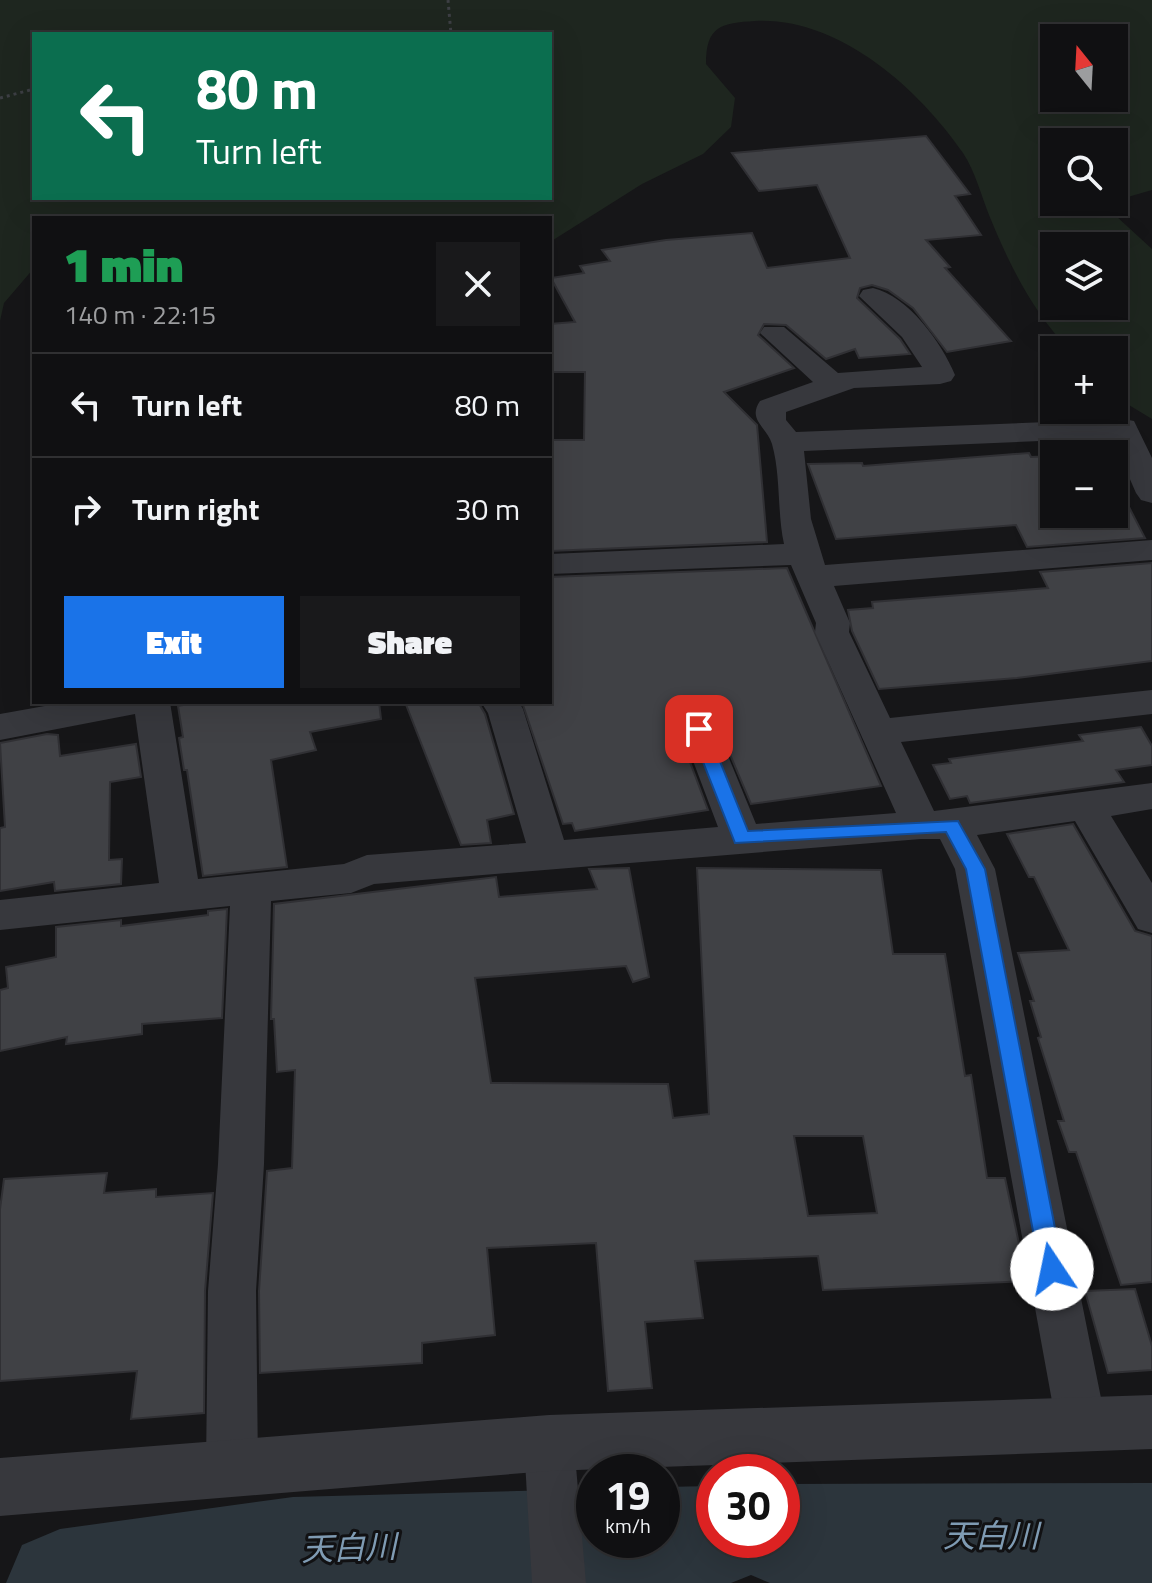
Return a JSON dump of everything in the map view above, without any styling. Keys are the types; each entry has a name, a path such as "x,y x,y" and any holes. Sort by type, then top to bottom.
{"street":[{"path":"873,296 887,304 935,358 940,375 850,379 771,407 771,421 787,442 795,519 808,566 833,623 832,632 878,732 936,825 975,869 1081,1423"},
{"path":"774,333 834,385"},
{"path":"787,442 1123,428 1152,493"},
{"path":"552,564 808,566 1152,550"},
{"path":"878,732 1152,702"},
{"path":"0,727 122,704"},
{"path":"152,704 180,894"},
{"path":"501,704 505,709 549,855"},
{"path":"699,729 742,838"},
{"path":"0,915 351,878 367,870 936,825 1087,808 1152,796"},
{"path":"1087,808 1152,918"},
{"path":"232,1468 232,1291 241,1164 251,888"},
{"path":"0,1487 232,1468 550,1460 1081,1423 1152,1422"},
{"path":"550,1460 559,1583"}],"path":[{"path":"448,0 451,32"},
{"path":"0,98 32,90"}],"shaded area":[{"path":"0,0 1152,0 1152,190 1128,197 1128,128 1040,128 1040,216 1116,216 1152,249 1152,419 1128,404 1128,336 1057,336 1044,320 1128,320 1128,232 1040,232 1040,314 1005,252 967,160 945,129 923,104 874,61 817,31 786,23 743,22 718,29 709,42 706,64 735,98 731,127 703,154 642,184 552,241 552,216 32,216 32,270 4,303 0,321"}],"building":[{"path":"926,136 970,194 955,196 981,235 926,240 950,267 945,268 1011,341 947,352 913,308 888,290 872,285 860,288 857,298 900,339 910,354 859,358 855,349 826,359 786,325 764,324 758,335 794,368 724,392 757,425 767,542 552,551 552,440 584,440 585,372 552,372 552,324 575,322 552,278 584,273 580,266 610,261 602,250 666,240 752,233 767,268 850,258 817,185 759,191 732,153"},
{"path":"1029,453 1031,457 1040,457 1040,528 1128,528 1128,505 1145,538 1027,547 1016,525 836,539 808,464 862,463 863,466"},
{"path":"1152,563 1152,661 1017,678 879,689 852,631 848,610 873,608 872,602 1048,588 1040,572"},
{"path":"787,568 881,786 751,804 715,719 698,713 683,719 678,730 708,810 575,831 572,823 563,824 523,704 552,704 552,577"},
{"path":"379,704 381,719 310,732 316,750 271,760 287,867 203,876 179,738 183,737 178,706"},
{"path":"406,704 479,704 485,714 514,814 487,820 491,843 461,845"},
{"path":"1141,727 1152,746 1152,765 1116,770 1124,782 970,803 967,796 950,799 933,765 951,763 949,759 1083,741 1079,735"},
{"path":"47,734 58,735 60,756 136,744 141,777 110,782 109,860 122,859 121,884 55,891 54,882 0,891 0,828 5,827 0,743"},
{"path":"1073,824 1135,931 1152,936 1152,1282 1121,1285 1076,1152 1069,1152 1058,1121 1064,1121 1038,1038 1041,1037 1030,1001 1034,1001 1018,953 1069,950 1034,877 1029,877 1007,834"},
{"path":"629,868 649,977 633,982 626,966 475,978 491,1083 668,1084 673,1118 709,1114 697,868 881,870 893,954 945,954 965,1076 971,1075 987,1178 1005,1178 1027,1281 823,1290 818,1256 695,1261 703,1318 645,1322 652,1388 608,1391 596,1243 487,1248 495,1335 422,1343 422,1363 260,1373 259,1291 267,1171 292,1168 295,1070 277,1072 274,1019 271,1019 274,904 496,877 499,897 597,889 589,869","holes":["794,1136 863,1136 877,1213 808,1216"]},
{"path":"227,909 222,1018 142,1024 142,1034 66,1044 67,1037 0,1051 0,990 8,988 6,967 56,957 56,927 121,920 121,926 208,915 208,911"},
{"path":"107,1173 104,1193 156,1189 156,1197 213,1193 205,1291 204,1413 131,1419 137,1371 0,1381 0,1209 4,1179"},
{"path":"1135,1289 1152,1346 1152,1370 1108,1373 1085,1291"}],"waterway":[{"name":"天白川","path":"800,1536 1152,1535"},
{"name":"天白川","path":"680,1539 696,1538"},
{"name":"天白川","path":"60,1583 293,1549 576,1542"}],"route":[{"path":"699,729 742,838 952,825 975,869 1052,1269"}]}
